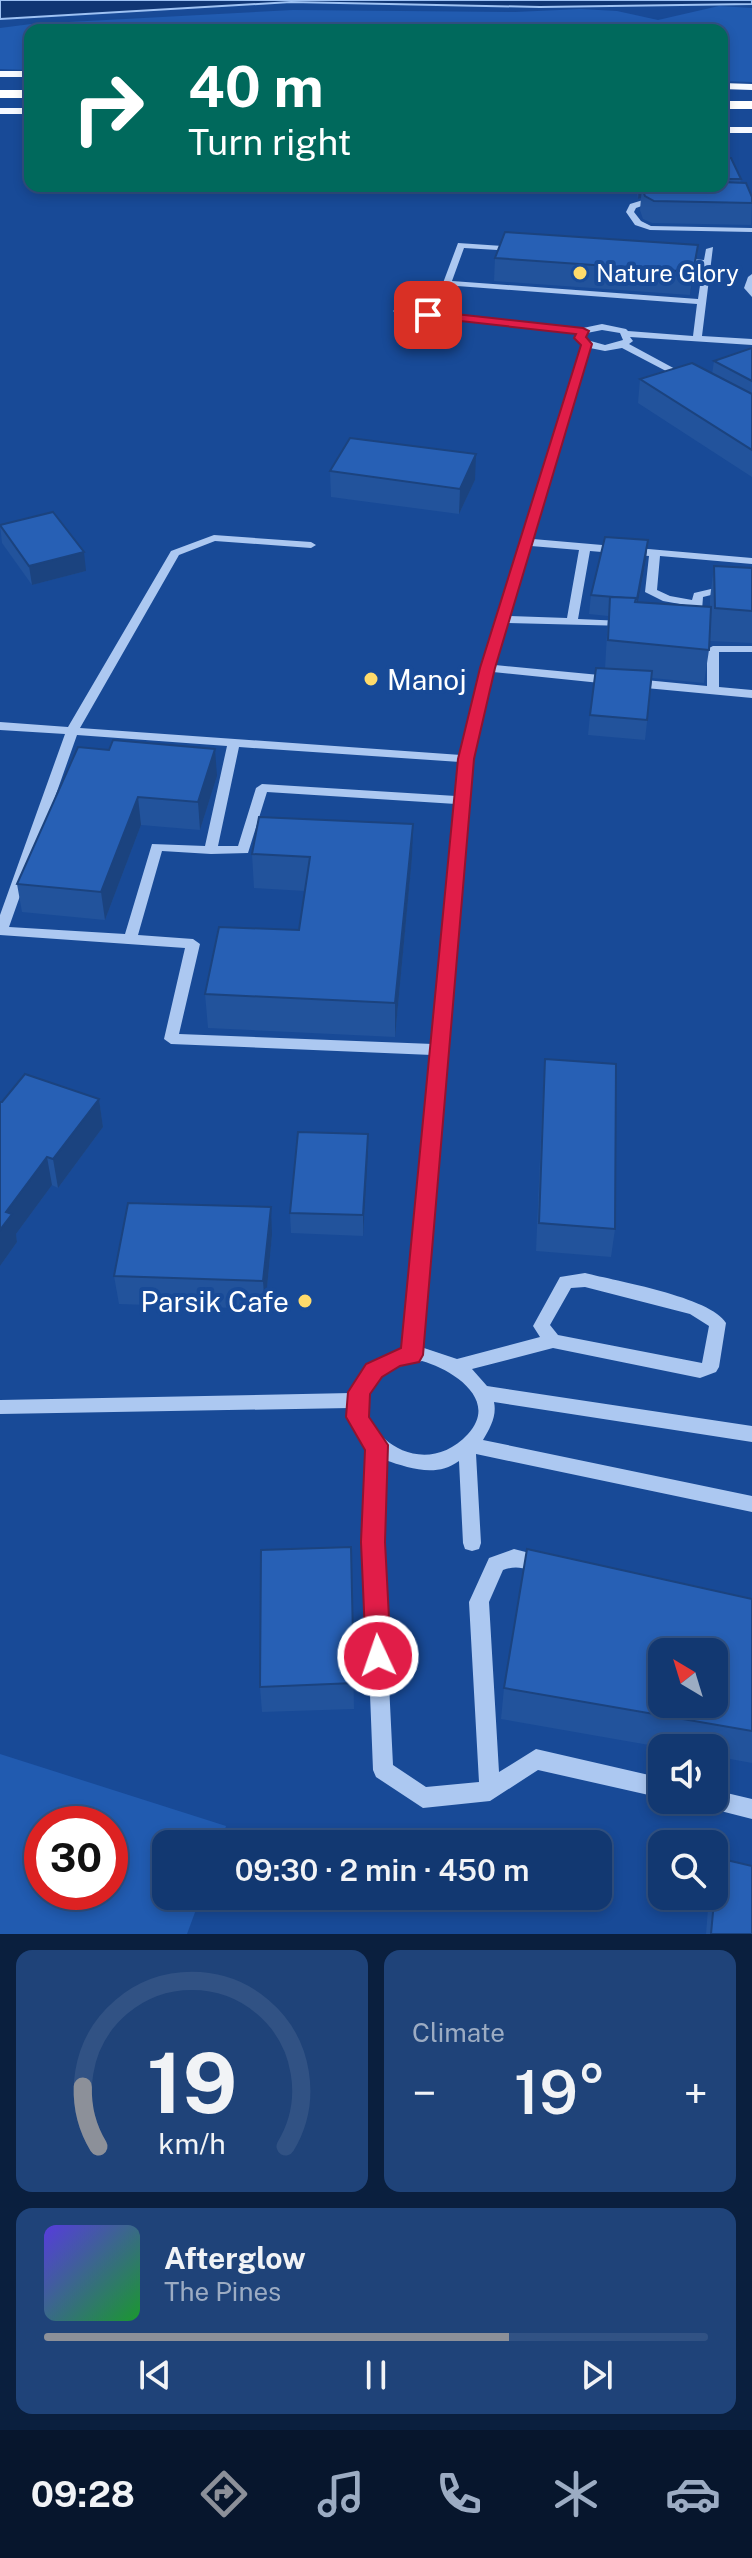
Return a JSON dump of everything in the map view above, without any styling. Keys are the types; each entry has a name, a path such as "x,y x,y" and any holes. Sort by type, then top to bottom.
{"highway":[{"path":"0,94 24,94"},
{"path":"728,105 752,105"}],"main road":[{"path":"0,74 24,74"},
{"path":"728,86 752,87"},
{"path":"0,111 24,111"},
{"path":"728,130 752,130"}],"street":[{"path":"660,198 633,206 630,212 638,223 650,228 752,230"},
{"path":"523,250 461,245 447,283 703,302"},
{"path":"697,337 710,249"},
{"path":"662,260 708,263"},
{"path":"752,277 748,288 752,294"},
{"path":"397,311 585,338 602,348 625,339 697,337 752,342"},
{"path":"585,338 610,327 697,385"},
{"path":"412,1355 466,759 488,668 585,338"},
{"path":"311,545 214,538 175,553 72,731 1,931 193,944 171,1039 441,1050"},
{"path":"526,542 752,561"},
{"path":"572,622 585,547"},
{"path":"655,553 651,592 667,599 697,604"},
{"path":"685,626 695,624 698,595 711,592 752,595"},
{"path":"503,619 643,625"},
{"path":"713,691 713,649 752,649"},
{"path":"488,668 752,694"},
{"path":"0,726 466,759"},
{"path":"211,850 234,743"},
{"path":"130,939 157,847 243,850 262,788 462,800"},
{"path":"458,1366 553,1341 700,1371 710,1367 718,1323 695,1308 585,1280 566,1282 541,1326 553,1341"},
{"path":"412,1355 448,1359 470,1373 482,1393 484,1416 475,1438 453,1456 424,1463 393,1458 370,1441 358,1417 359,1392 374,1370 396,1358 412,1355"},
{"path":"482,1393 752,1434"},
{"path":"0,1407 359,1400"},
{"path":"467,1444 752,1504"},
{"path":"467,1444 472,1543"},
{"path":"377,1445 373,1542 383,1770 423,1798 490,1791 536,1759 648,1785"},
{"path":"490,1791 479,1602 496,1564 514,1557 558,1568"},
{"path":"728,1804 752,1809"}],"shaded area":[{"path":"0,0 752,0 752,4 540,7 291,2 0,19"},
{"path":"719,6 752,8 752,82 728,81 728,24 31,24 293,10 515,12 581,9 617,11 658,20"},
{"path":"24,25 24,70 0,69 0,28"},
{"path":"0,1754 226,1826 225,1830 152,1830 152,1910 196,1910 187,1934 0,1934"}],"building":[{"path":"728,158 731,158 741,179 728,179"},
{"path":"728,182 746,183 752,203 654,201 644,192 728,192"},
{"path":"505,232 698,245 693,272 495,258"},
{"path":"752,348 752,381 714,361"},
{"path":"692,363 752,394 752,450 640,379"},
{"path":"350,438 476,454 460,489 330,471"},
{"path":"53,512 84,552 29,566 0,525"},
{"path":"605,537 648,540 637,599 591,595"},
{"path":"714,566 752,568 752,611 715,608"},
{"path":"610,597 636,598 635,602 711,607 709,650 608,640"},
{"path":"596,668 652,671 647,720 590,715"},
{"path":"113,740 215,749 198,802 138,797 101,892 17,884 78,747 109,750"},
{"path":"259,817 413,824 395,1003 205,994 219,927 299,930 310,857 252,854"},
{"path":"545,1059 616,1064 615,1229 539,1223"},
{"path":"25,1074 99,1099 53,1159 47,1157 6,1212 12,1214 0,1230 0,1102"},
{"path":"298,1132 368,1134 363,1215 290,1213"},
{"path":"128,1203 271,1207 263,1281 114,1276"},
{"path":"351,1547 354,1683 260,1687 261,1550"},
{"path":"527,1549 752,1599 752,1731 677,1718 728,1718 728,1638 648,1638 648,1713 504,1688"},
{"path":"728,1860 752,1866 752,1934 711,1934 713,1910 728,1910"}],"place":[{"name":"Nature Glory","path":"580,273"},
{"name":"Manoj","path":"371,679"},
{"name":"Parsik Cafe","path":"305,1301"}],"route":[{"path":"378,1656 373,1542 377,1445 370,1441 358,1417 359,1392 374,1370 396,1358 412,1355 466,759 488,668 587,344 580,338 583,331 428,315"}]}
